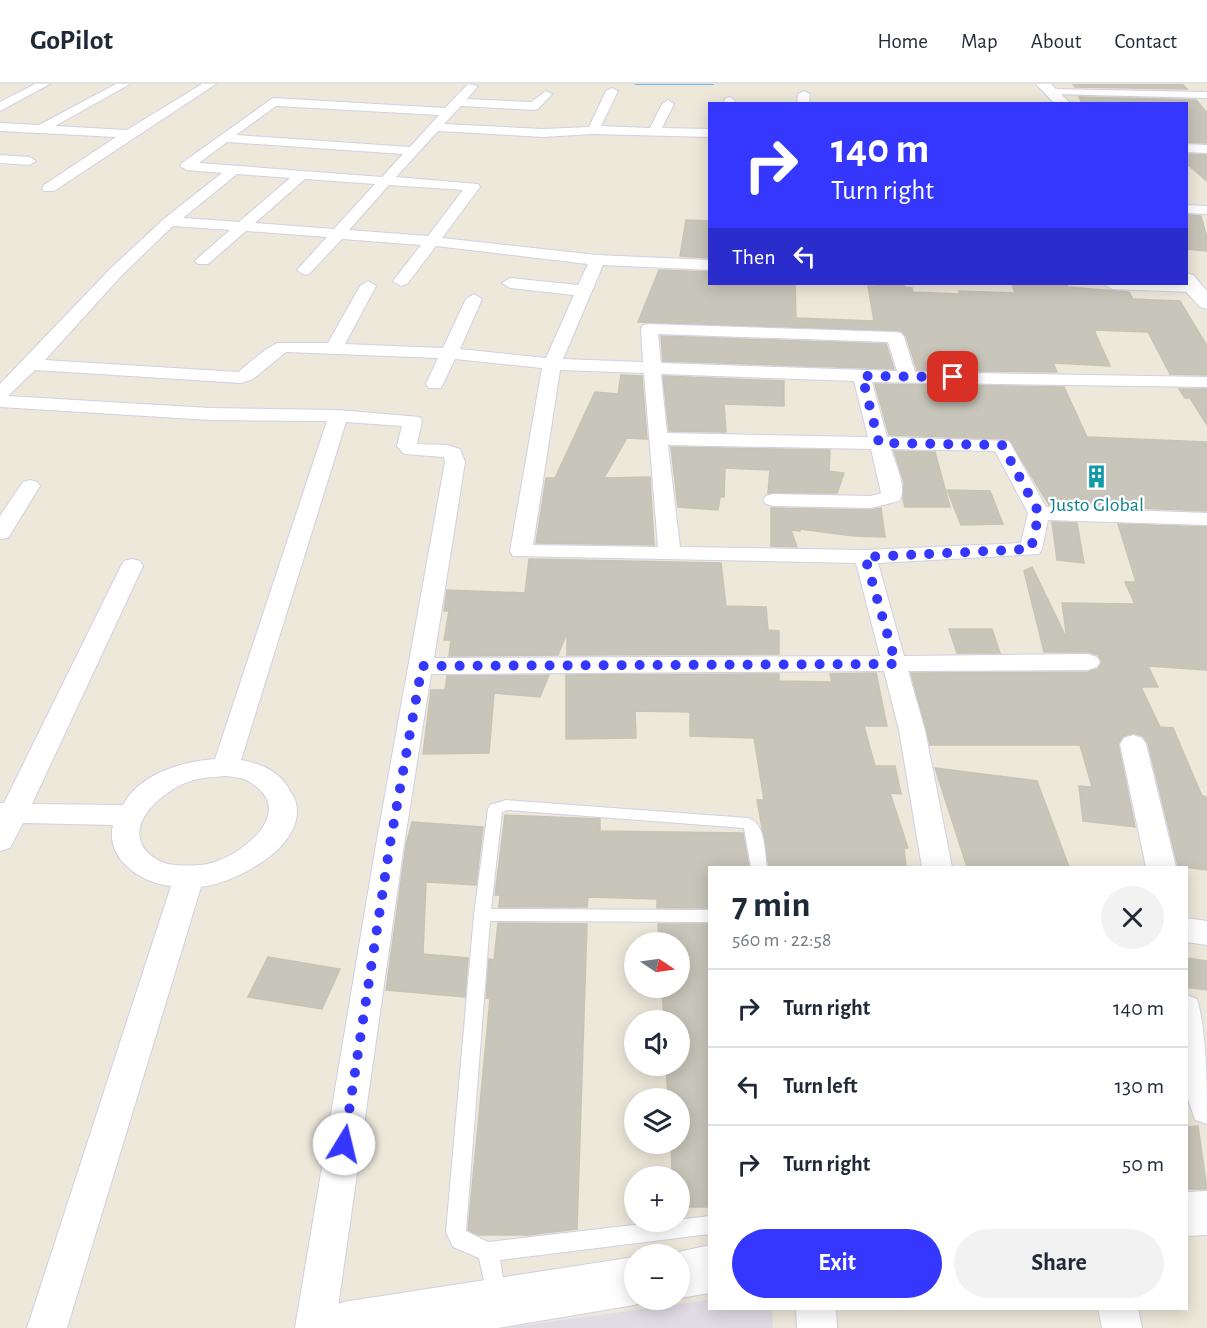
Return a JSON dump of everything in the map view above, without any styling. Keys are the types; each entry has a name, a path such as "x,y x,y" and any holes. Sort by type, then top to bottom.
{"main road":[{"path":"1188,1214 1207,1213"},
{"path":"690,1272 708,1269"},
{"path":"343,1328 498,1315 624,1284"}],"street":[{"path":"0,107 44,84"},
{"path":"43,129 124,84"},
{"path":"49,188 129,134 210,84"},
{"path":"305,270 472,86"},
{"path":"1048,88 1207,95"},
{"path":"1048,88 1062,102"},
{"path":"291,90 186,166 473,187 401,281"},
{"path":"593,130 612,91"},
{"path":"457,102 534,106 546,94"},
{"path":"273,102 447,112"},
{"path":"653,133 668,104"},
{"path":"335,145 374,109"},
{"path":"0,127 129,134"},
{"path":"434,127 543,133 593,130 708,133"},
{"path":"224,138 412,151"},
{"path":"1188,148 1207,149"},
{"path":"0,159 28,161"},
{"path":"0,394 117,271 171,221 234,170"},
{"path":"203,261 302,175"},
{"path":"1188,208 1207,210"},
{"path":"171,221 432,241 597,260 708,265"},
{"path":"597,260 552,364 521,551 865,557 1031,549 1039,513 1002,445 659,439"},
{"path":"510,283 585,291"},
{"path":"1190,283 1207,303"},
{"path":"334,349 368,286"},
{"path":"435,384 474,299"},
{"path":"670,554 659,456 649,329 895,337 907,376"},
{"path":"31,364 241,378 249,376 273,350 283,347 450,353 552,364 651,366 862,376 1207,382"},
{"path":"773,500 871,502 892,497 891,484 862,376"},
{"path":"0,401 210,414 338,416 413,421 407,446 411,450 447,450 453,453 455,462 390,844 315,1328"},
{"path":"226,767 338,416"},
{"path":"0,533 30,486"},
{"path":"1039,513 1207,519"},
{"path":"865,557 896,664 912,730 937,866"},
{"path":"0,841 7,813 132,566"},
{"path":"422,666 1088,662"},
{"path":"1133,744 1161,866"},
{"path":"226,767 249,771 267,780 279,794 283,811 277,830 264,847 243,862 217,873 189,877 163,874 142,865 129,851 124,833 130,815 142,798 170,780 203,768 226,767"},
{"path":"7,813 130,815"},
{"path":"47,1328 189,877"},
{"path":"1188,930 1207,933"},
{"path":"1188,1018 1207,1109"},
{"path":"816,1310 817,1328"},
{"path":"1118,1310 1122,1328"}],"lane":[{"path":"708,1225 488,1252 460,1239 456,1232 482,915 495,809 499,806 748,824 753,828 759,866"},
{"path":"482,915 708,916"},
{"path":"488,1252 498,1315"}],"shaded area":[{"path":"708,1300 708,1310 772,1310 773,1328 505,1328 636,1310 690,1310 690,1303"}],"building":[{"path":"1073,84 1182,84 1187,89 1075,87"},
{"path":"1079,97 1196,100 1207,113 1207,143 1188,142 1188,102 1081,102"},
{"path":"1188,154 1207,155 1207,181 1188,165"},
{"path":"1188,215 1201,216 1207,238 1207,251 1188,249"},
{"path":"686,220 708,221 708,258 680,256"},
{"path":"659,270 708,272 708,285 795,285 796,318 874,321 868,286 904,285 904,287 912,288 913,292 959,294 959,291 1015,293 1012,285 1067,285 1068,287 1129,292 1133,299 1180,301 1207,346 1207,375 1170,374 1148,332 1094,330 1110,366 1053,363 1057,372 917,370 906,336 901,331 638,322"},
{"path":"661,336 886,344 894,369 663,361"},
{"path":"621,375 642,376 647,439 627,438 604,478 650,477 654,545 536,543 546,478 555,478 595,392 618,394"},
{"path":"663,376 784,381 784,406 724,404 726,432 669,431"},
{"path":"875,384 1064,387 1087,437 1207,442 1207,511 1113,507 1113,505 1049,505 1009,439 889,435"},
{"path":"1179,389 1207,389 1207,425 1190,398 1185,398"},
{"path":"671,447 830,450 829,471 844,473 837,493 768,493 770,470 725,468 724,497 720,497 718,510 678,507"},
{"path":"894,451 935,452 950,507 905,507 904,482"},
{"path":"947,490 990,491 1003,524 961,525"},
{"path":"771,508 871,510 881,508 885,537 854,536 800,529 800,531 791,530 797,547 771,546"},
{"path":"1052,522 1077,523 1084,563 1057,560"},
{"path":"1118,524 1207,527 1207,670 1148,666 1158,687 1141,687 1160,727 1173,728 1202,796 1207,797 1207,870 1178,866 1148,743 1143,736 1134,733 1123,736 1118,744 1135,827 1083,821 1079,786 1092,787 1080,745 930,745 911,673 1088,672 1098,669 1102,661 1098,655 1089,652 1044,652 1024,571 1032,567 1067,639 1062,603 1135,604 1125,582 1136,582"},
{"path":"529,559 721,563 726,606 766,607 768,630 779,631 779,654 567,655 567,633 558,655 449,656 451,640 444,640 449,611 444,611 447,590 525,593"},
{"path":"949,629 992,629 1000,653 957,653"},
{"path":"876,673 887,726 864,726 875,766 895,766 901,794 890,793 908,848 904,848 906,866 769,866 757,800 764,800 754,738 690,736 690,712 635,711 636,738 566,739 566,675 779,674 779,681 832,682 830,674"},
{"path":"549,675 540,697 494,693 489,753 423,754 431,690 445,690 447,676"},
{"path":"935,768 1037,781 1069,866 967,866"},
{"path":"505,815 600,819 600,831 743,833 749,866 708,866 708,908 657,908 657,899 588,897 587,907 499,907 500,895 495,895"},
{"path":"412,822 483,827 476,885 426,882 423,954 468,958 465,997 386,990 406,845"},
{"path":"498,923 587,924 577,1229 528,1235 478,1235 468,1230 490,999 486,998 489,959 494,960"},
{"path":"658,924 708,924 708,1207 690,1207 690,1166 672,1166 671,1154 690,1154 690,1088 667,1088 667,1076 690,1076 690,1010 663,1010 663,998 690,998 690,932 658,932"},
{"path":"268,957 340,969 322,1009 248,997"},
{"path":"1188,958 1207,961 1207,990 1188,987"},
{"path":"1198,1126 1207,1189 1188,1189 1188,1127"}],"waterway":[{"path":"636,84 713,84"}],"place":[{"name":"Justo Global","path":"1097,477"}],"route":[{"path":"344,1144 390,844 422,666 896,664 865,557 1031,549 1039,513 1002,445 879,443 862,376 953,377"}]}
